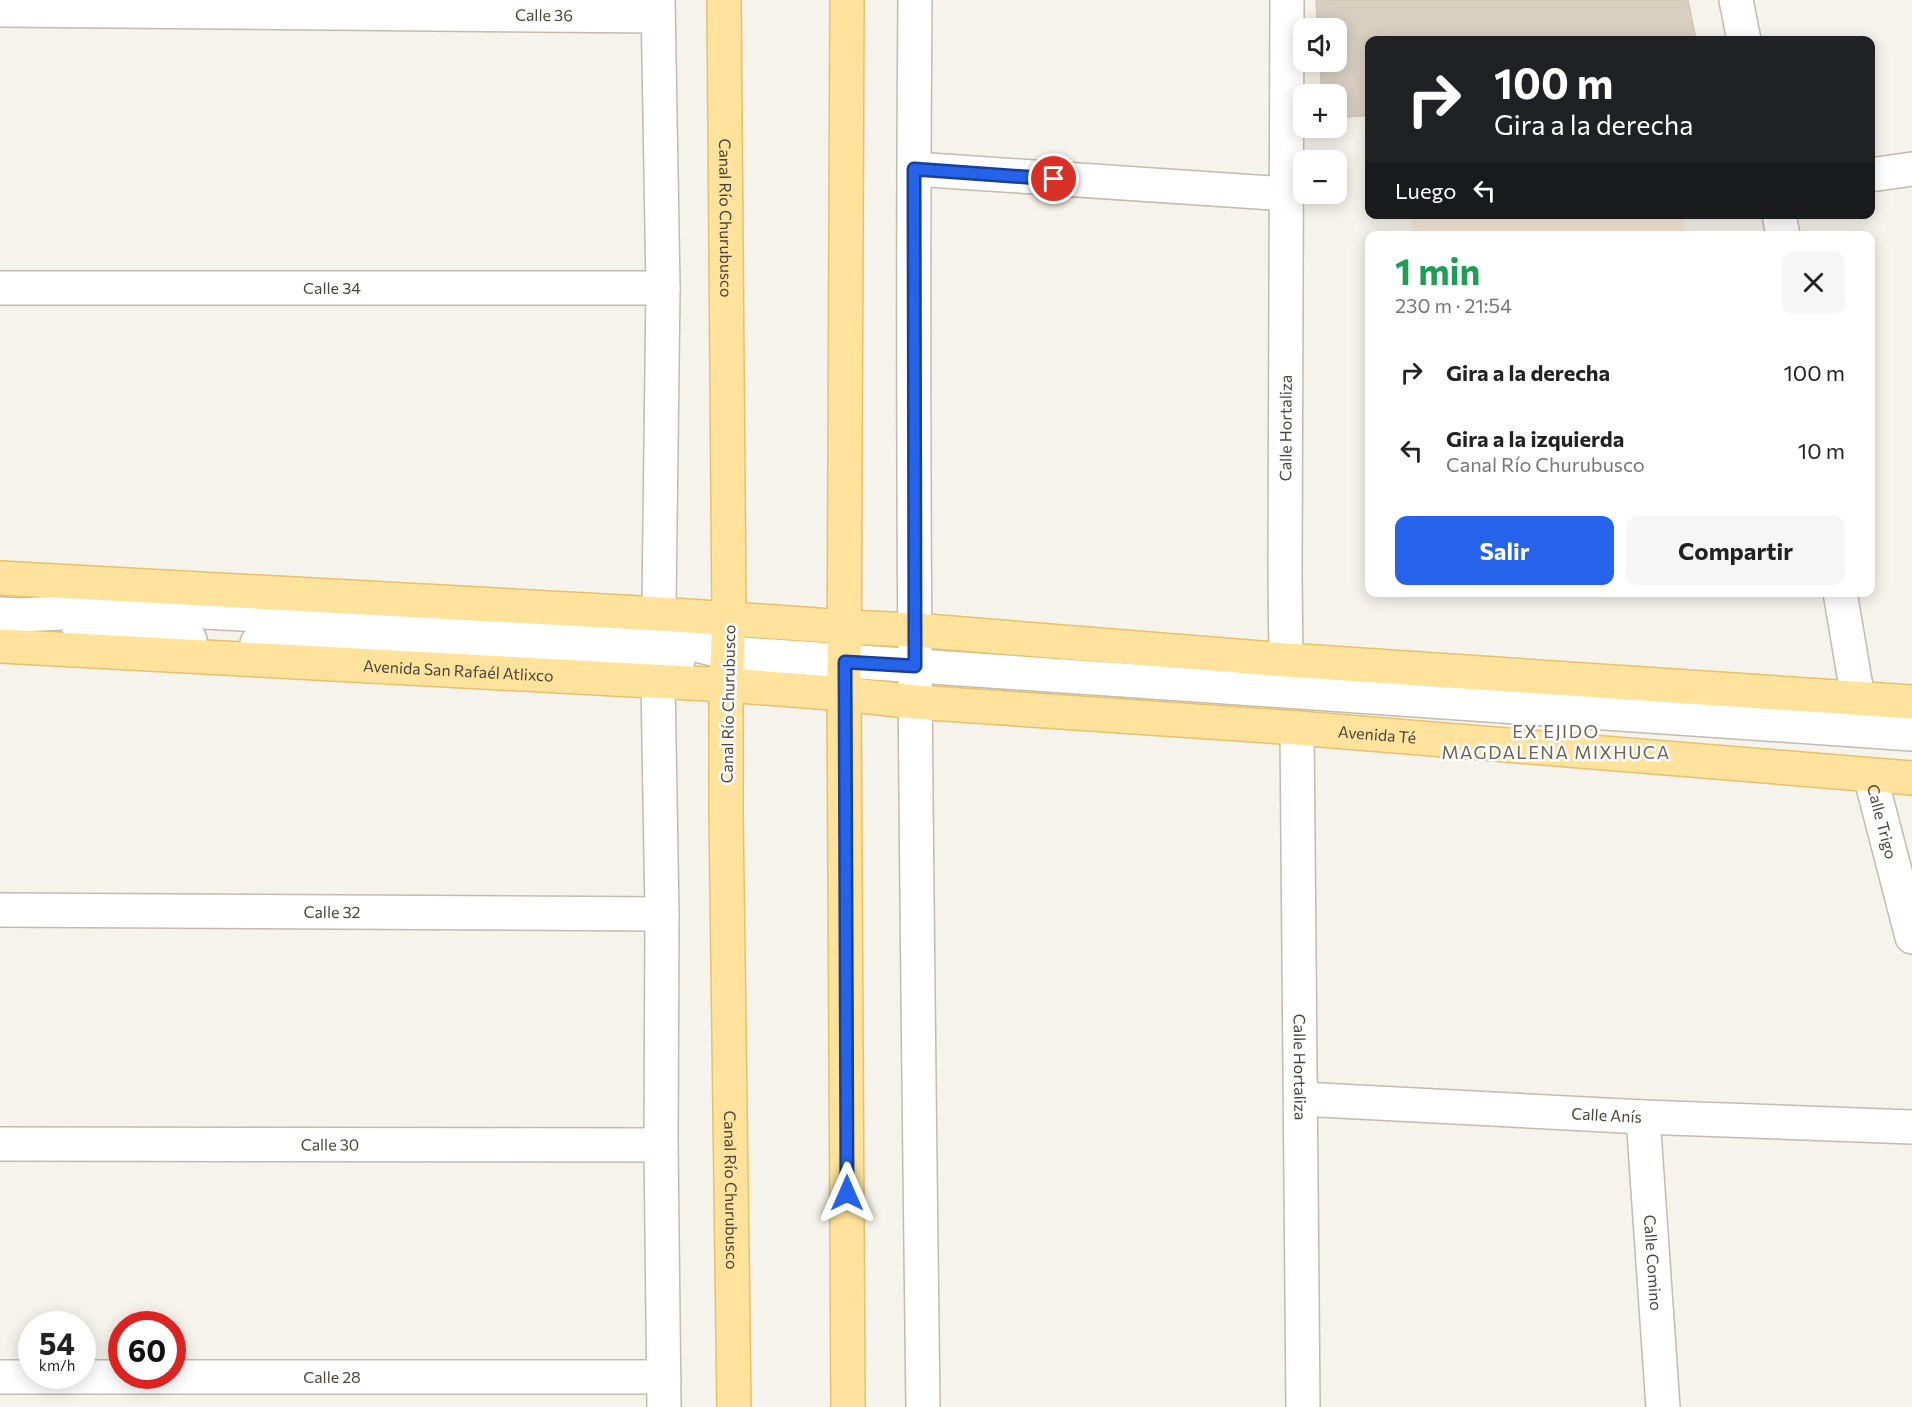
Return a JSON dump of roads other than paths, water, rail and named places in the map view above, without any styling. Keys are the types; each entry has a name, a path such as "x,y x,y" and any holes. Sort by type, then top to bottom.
{"main road":[{"name":"Canal Río Churubusco","path":"724,0 729,618 726,685 726,812 734,1407"},
{"path":"847,0 844,694 848,1407"},
{"name":"Avenida San Rafaél Atlixco","path":"0,578 658,649 726,685 915,702"},
{"name":"Avenida San Rafaél Atlixco","path":"0,646 658,649 729,618 915,630"},
{"path":"915,630 1287,660 1912,702"},
{"name":"Avenida Té","path":"915,702 1297,728 1912,778"}],"street":[{"path":"915,0 915,702 922,1407"},
{"name":"Calle Hortaliza","path":"1287,0 1285,577 1287,660"},
{"path":"1736,0 1743,36"},
{"path":"658,8 663,288 658,649 662,914 661,1145 664,1392"},
{"name":"Calle 36","path":"0,10 658,8"},
{"path":"914,169 1287,194"},
{"path":"1875,174 1912,169"},
{"name":"Calle 34","path":"0,288 663,288"},
{"path":"1841,597 1858,699"},
{"path":"10,614 145,609 658,649 1912,734"},
{"name":"Calle Hortaliza","path":"1297,728 1303,1407"},
{"name":"Calle Trigo","path":"1870,775 1912,937"},
{"name":"Calle 32","path":"0,910 662,914"},
{"name":"Calle Anís","path":"1302,1099 1643,1117 1912,1127"},
{"name":"Calle Comino","path":"1643,1117 1663,1407"},
{"name":"Calle 30","path":"0,1144 661,1145"},
{"name":"Calle 28","path":"0,1377 664,1392"}],"district":[{"name":"EX EJIDO MAGDALENA MIXHUCA","path":"1556,742"}]}
